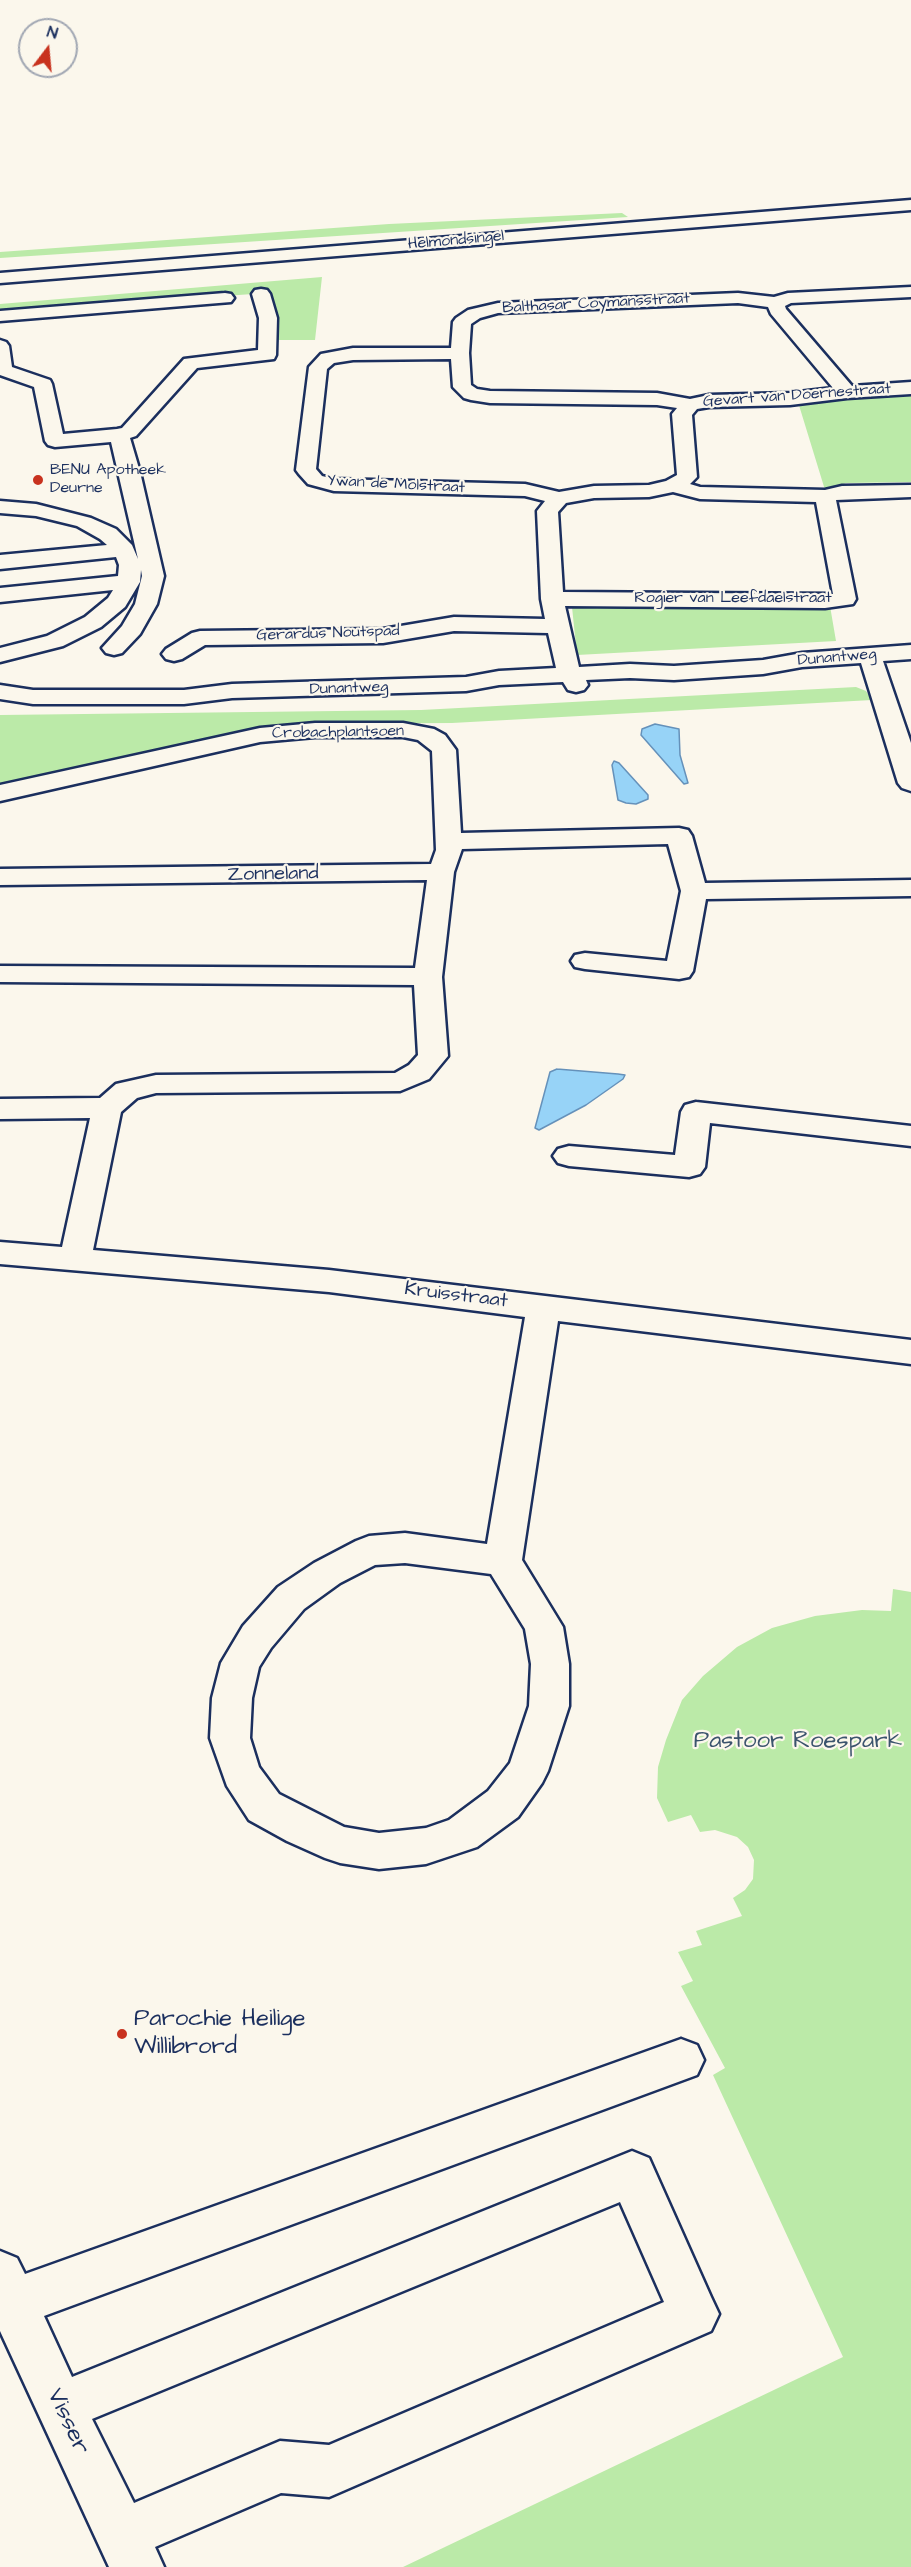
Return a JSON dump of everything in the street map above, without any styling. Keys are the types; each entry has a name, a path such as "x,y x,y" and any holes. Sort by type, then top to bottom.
{"street":[{"name":"Helmondsingel","path":"0,278 911,205"},
{"path":"847,392 777,310 776,303 788,298 911,292"},
{"path":"0,346 3,370 43,384 55,441 120,439 191,363 267,360 268,318 261,294"},
{"path":"0,316 225,298"},
{"name":"Balthasar Coymansstraat","path":"690,405 657,399 490,397 471,394 462,387 460,353 462,322 474,314 498,308 738,298 776,303"},
{"name":"Ywan de Molstraat","path":"460,353 353,354 328,358 318,367 306,470 315,480 334,485 525,490 559,498"},
{"name":"Gevart van Doernestraat","path":"673,486 687,477 682,414 690,405 709,401 790,399 911,387"},
{"path":"117,675 132,629 146,603 153,576 120,439"},
{"path":"572,680 552,599 547,511 559,498 594,492 649,491 673,486 700,494 825,496 842,492 911,491"},
{"name":"Rogier van Leefdaelstraat","path":"552,599 825,601 845,599 825,496"},
{"path":"0,507 36,510 84,522 108,534 123,550 130,565 129,582 117,602 93,622 55,640 0,655"},
{"path":"12,528 84,522"},
{"path":"0,562 123,550"},
{"path":"0,595 129,582"},
{"path":"93,622 117,675"},
{"name":"Gerardus Noutspad","path":"174,654 200,638 383,636 454,624 557,626"},
{"path":"55,640 117,675"},
{"name":"Dunantweg","path":"2,692 33,697 117,675 184,697 232,691 466,684 504,689 572,680 635,681 674,673 763,667 802,670 911,652"},
{"path":"871,660 911,783"},
{"name":"Dunantweg","path":"871,660 911,664"},
{"name":"Crobachplantsoen","path":"0,793 260,735 315,730 403,730 425,734 436,740 444,750 449,850 441,872"},
{"path":"448,841 679,836 694,891 680,971 585,962"},
{"path":"75,1260 107,1108 127,1091 156,1084 400,1082 419,1072 433,1056 428,976 441,872"},
{"name":"Zonneland","path":"0,877 441,872"},
{"path":"694,891 911,888"},
{"path":"0,974 428,976"},
{"path":"0,1109 107,1108"},
{"path":"569,1156 689,1167 696,1112 911,1136"},
{"name":"Kruisstraat","path":"0,1253 329,1281 911,1352"},
{"path":"503,1561 405,1548 369,1551 327,1573 291,1598 257,1637 240,1663 232,1698 230,1738 241,1774 264,1806 302,1828 340,1845 379,1851 426,1846 462,1834 503,1804 528,1771 549,1706 550,1664 544,1627 503,1561 543,1307"},
{"path":"7,2289 681,2060"},
{"path":"60,2408 632,2174 694,2314 329,2471 280,2467 130,2551"},
{"name":"Visser","path":"7,2289 60,2408 130,2551"}],"green space":[{"path":"622,213 628,217 0,258 0,252 389,224"},
{"path":"322,277 315,340 267,340 253,294 0,313 0,304"},
{"path":"911,391 911,482 846,483 825,490 798,402"},
{"path":"830,606 836,641 577,655 572,607"},
{"path":"856,687 866,691 872,700 452,723 285,724 0,785 0,715 421,710"},
{"name":"Pastoor Roespark","path":"893,1589 911,1592 911,2567 403,2567 843,2357 713,2075 725,2068 681,1986 693,1981 678,1952 702,1945 696,1931 742,1916 733,1898 745,1890 753,1879 754,1860 748,1847 737,1837 715,1830 700,1832 691,1815 668,1822 657,1798 658,1767 682,1700 703,1676 737,1647 772,1628 815,1616 862,1610 891,1611"}],"water":[{"path":"655,724 679,729 680,755 688,783 684,784 641,735 642,729"},
{"path":"614,761 619,763 648,795 648,799 636,804 618,800 612,765"},
{"path":"557,1069 625,1075 623,1079 586,1105 539,1130 535,1128 550,1072"}],"place":[{"name":"BENU Apotheek Deurne","path":"38,480"},
{"name":"Parochie Heilige Willibrord","path":"122,2034"}]}
